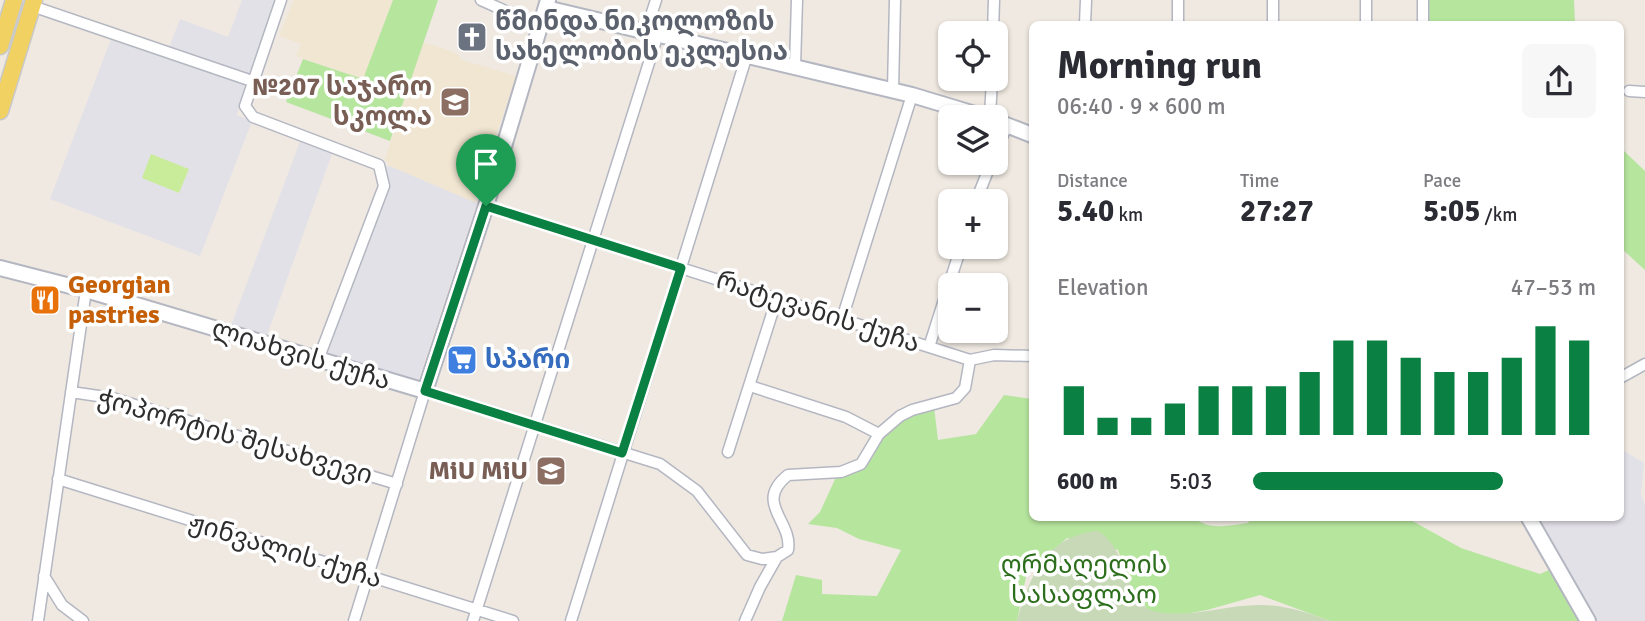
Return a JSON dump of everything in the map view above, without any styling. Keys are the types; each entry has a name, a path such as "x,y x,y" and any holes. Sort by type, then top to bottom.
{"main road":[{"path":"0,46 15,0"},
{"path":"0,111 33,3"}],"street":[{"path":"281,0 244,106 253,117 379,165 384,186 318,360"},
{"path":"481,0 541,26"},
{"path":"473,621 593,240 652,33 656,0"},
{"path":"795,66 797,0"},
{"path":"893,90 895,0"},
{"path":"993,21 994,0"},
{"path":"1085,21 1086,0"},
{"path":"1178,0 1178,21"},
{"path":"1273,0 1273,21"},
{"path":"1366,0 1366,21"},
{"path":"1423,0 1423,21"},
{"path":"33,3 252,81"},
{"path":"354,621 547,4 652,33 947,105"},
{"path":"571,621 747,55"},
{"path":"1629,91 1645,92"},
{"path":"842,319 912,95"},
{"path":"1008,125 1029,134"},
{"name":"რატევანის ქუჩა","path":"486,206 970,360 994,355 1029,356"},
{"path":"929,347 957,259"},
{"name":"ლიახვის ქუჩა","path":"0,268 86,290 660,464 697,491 747,555 762,559 777,557"},
{"path":"38,621 86,290"},
{"path":"728,452 777,298"},
{"path":"745,621 777,557 788,550 789,544 772,507 776,490 783,479 788,475 841,472 861,464 878,434 912,410 956,398 965,388 970,360"},
{"path":"1624,376 1645,364"},
{"path":"750,386 846,417 878,434"},
{"name":"ჭოპორტის შესახვევი","path":"72,392 112,398 397,484"},
{"name":"ჟინვალის ქუჩა","path":"58,479 513,621"},
{"path":"1531,521 1588,621"},
{"path":"44,576 62,604 83,621"}],"shaded area":[{"path":"242,0 277,0 252,73 247,75 169,48 180,19 228,37"},
{"path":"294,0 393,0 363,79 296,56 301,44 279,36"},
{"path":"111,39 245,85 237,115 252,121 200,256 50,199"},
{"name":"№207 საჯარო სკოლა","path":"423,42 456,53 462,60 516,76 474,202 390,166 385,159"},
{"path":"301,139 333,151 266,338 230,328"},
{"path":"390,166 477,203 418,381 412,383 316,353 380,182 377,167"},
{"path":"1624,451 1644,463 1641,494 1645,505 1645,621 1596,621 1541,521 1624,521"}],"green space":[{"path":"393,0 438,0 390,141 286,102 303,59 363,79"},
{"path":"1425,0 1574,0 1575,21 1424,21"},
{"path":"1624,151 1645,171 1645,270 1624,251"},
{"path":"151,154 189,169 179,193 142,178"},
{"path":"1004,395 1029,399 1029,521 1199,521 1220,526 1249,521 1412,521 1461,548 1540,574 1551,569 1582,621 1330,621 1260,595 1170,617 1147,609 1130,584 1118,550 1067,538 1039,563 1028,567 1017,621 782,621 796,575 822,580 822,594 877,596 901,550 859,539 837,528 808,524 820,512 837,475 873,457 883,433 902,418 934,407 938,440 976,434"},
{"name":"ღრმაღელის სასაფლაო","path":"1098,531 1116,550 1135,595 1150,610 1176,614 1270,605 1330,621 1017,621 1034,574 1043,561 1066,541 1080,534"}],"place":[{"name":"წმინდა ნიკოლოზის სახელობის ეკლესია","path":"472,37"},
{"name":"№207 საჯარო სკოლა","path":"455,102"},
{"name":"Georgian pastries","path":"45,300"},
{"name":"სპარი","path":"462,360"},
{"name":"MiU MiU","path":"551,471"}],"route":[{"path":"486,206 681,268 622,453 425,391 486,206"}]}
